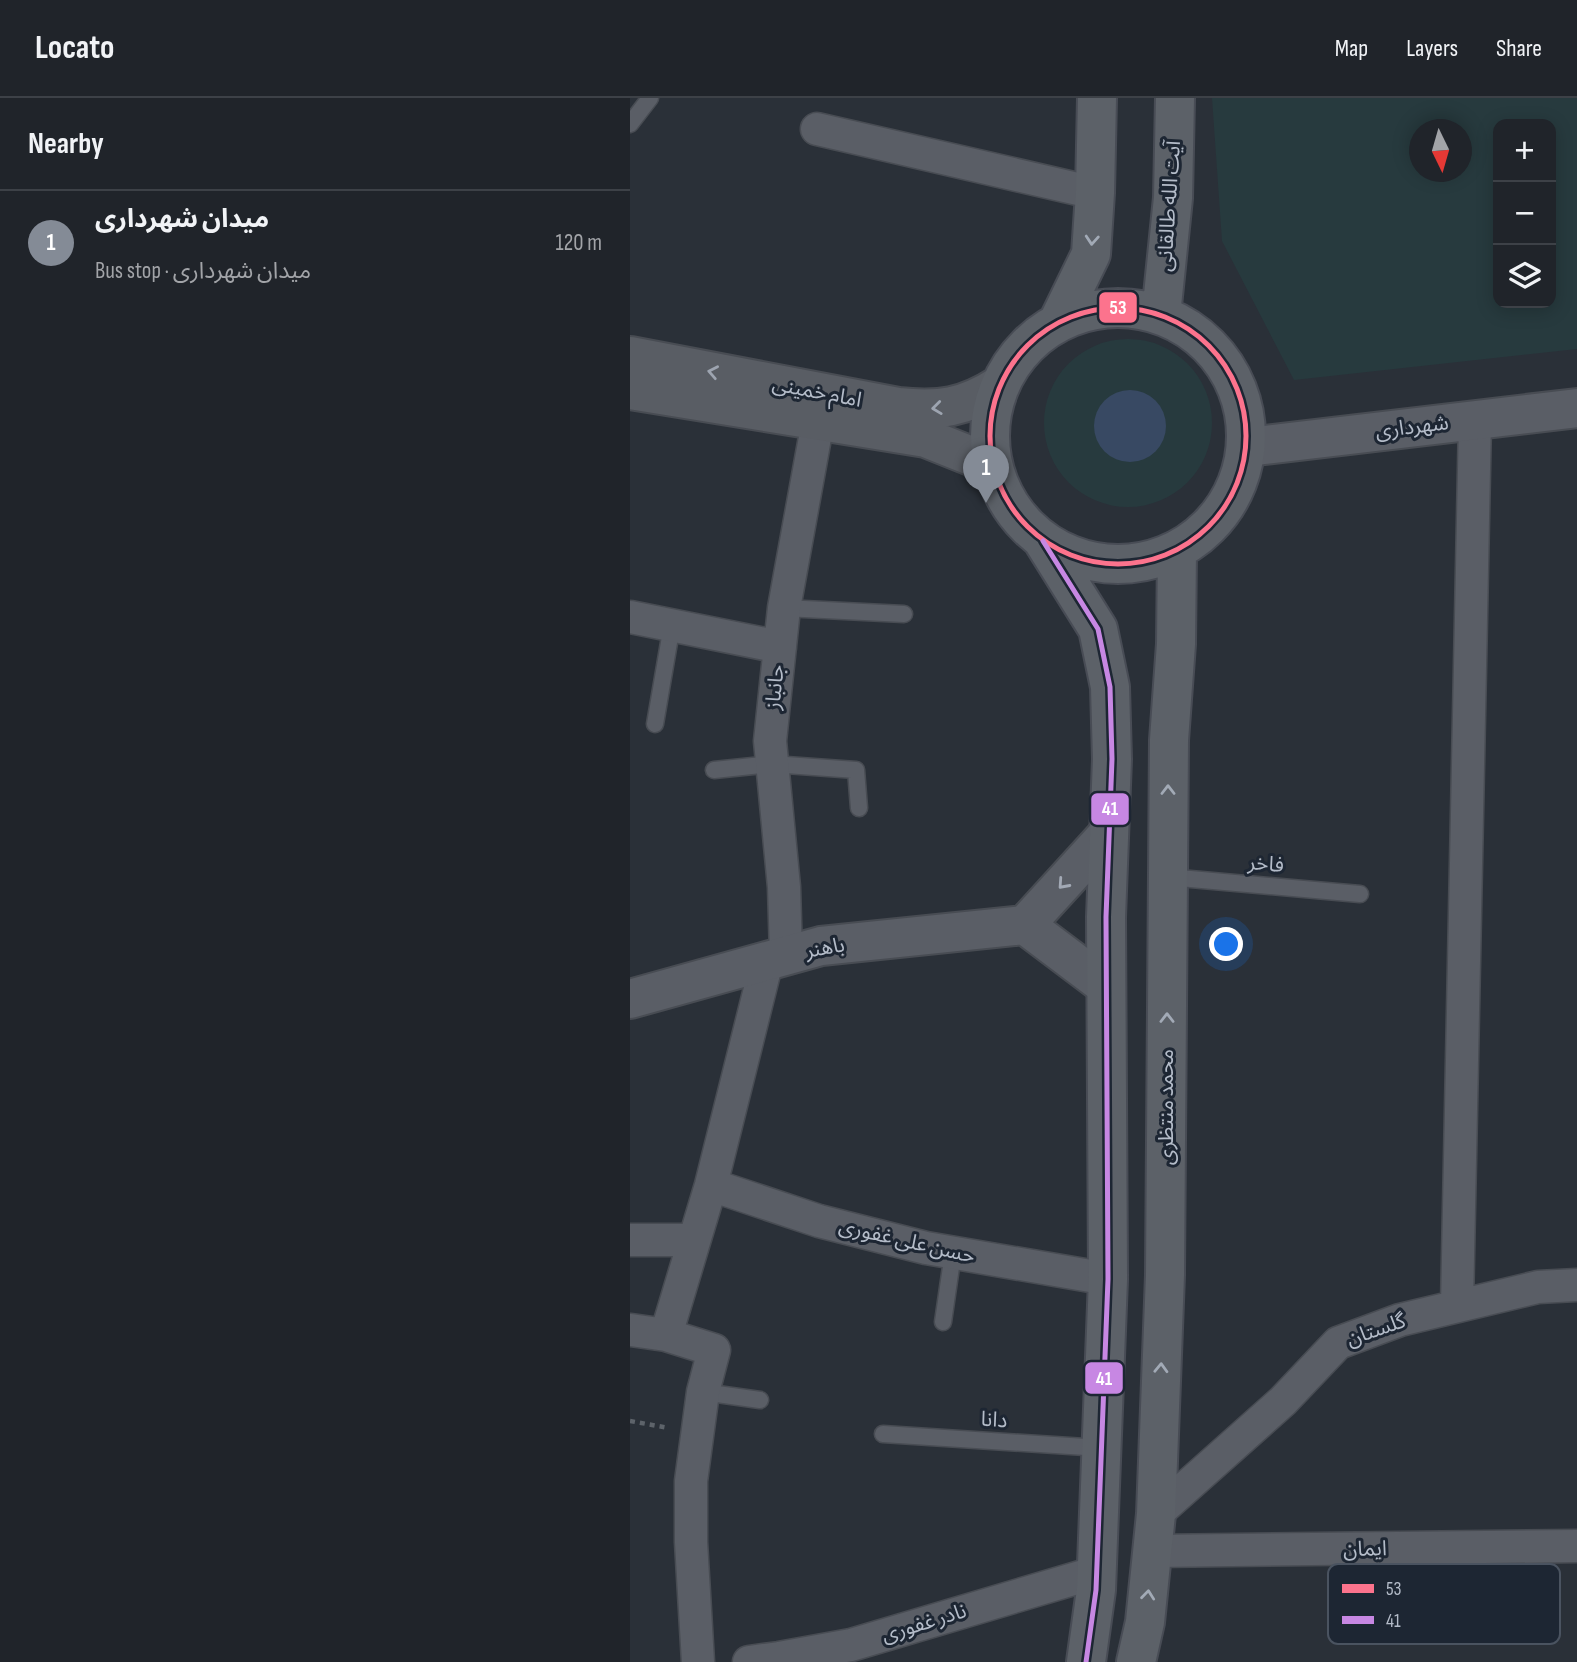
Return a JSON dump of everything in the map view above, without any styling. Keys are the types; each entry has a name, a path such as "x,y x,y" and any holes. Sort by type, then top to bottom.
{"main road":[{"path":"1058,322 1091,254 1096,192 1097,98"},
{"name":"آیت الله طالقانی","path":"1161,314 1173,198 1175,98"},
{"path":"1126,307 1161,314 1191,330 1216,352 1235,381 1245,413 1247,447 1236,489 1212,525 1177,551 1144,562 1108,565 1074,558 1043,541 1019,519 1004,496 991,461 989,428 995,396 1009,366 1031,341 1058,322 1091,310 1126,307"},
{"name":"امام خمینی","path":"630,356 898,407 929,410 981,397 1000,385"},
{"name":"امام خمینی","path":"630,390 926,438 991,461"},
{"path":"1043,541 1098,629 1110,687 1112,759 1106,917 1108,1279 1096,1590 1086,1662"},
{"name":"محمد منتظری","path":"1136,1662 1145,1622 1155,1533 1165,1275 1168,740 1176,644 1177,551"}],"street":[{"path":"817,129 1096,192"},
{"name":"شهرداری","path":"1247,447 1577,408"},
{"path":"1457,1306 1475,420"},
{"name":"جانباز","path":"666,1335 777,958 784,887 770,741 784,608 818,421"},
{"path":"630,617 780,647"},
{"path":"1106,986 1025,925 1109,833"},
{"name":"باهنر","path":"630,999 821,946 1025,925"},
{"name":"حسن علی غفوری","path":"710,1185 820,1221 926,1248 1108,1279"},
{"path":"630,1240 694,1240"},
{"name":"گلستان","path":"1155,1533 1338,1343 1400,1320 1457,1306 1538,1287 1577,1285"},
{"path":"631,1330 666,1335 714,1350 703,1392 691,1480 691,1542 698,1662"},
{"name":"ایمان","path":"1155,1533 1577,1546"},
{"name":"نادر غفوری","path":"749,1662 851,1645 1097,1572"}],"lane":[{"path":"630,124 650,98"},
{"path":"784,608 904,614"},
{"path":"655,724 672,625"},
{"path":"715,770 772,764 856,770 859,808"},
{"name":"فاخر","path":"1168,877 1360,894"},
{"path":"943,1322 953,1253"},
{"path":"703,1392 760,1400"},
{"name":"دانا","path":"883,1434 1102,1448"}],"path":[{"path":"630,1422 698,1432"}],"green space":[{"path":"1212,98 1577,98 1577,349 1294,380 1222,241"},
{"path":"1128,339 1160,345 1187,364 1206,391 1212,423 1206,455 1187,482 1160,501 1128,507 1096,501 1069,482 1050,455 1044,423 1050,391 1069,364 1096,345"}],"water":[{"path":"1130,390 1150,396 1160,406 1166,426 1160,446 1150,456 1130,462 1110,456 1100,446 1094,426 1100,406 1110,396"}],"transit line":[{"name":"53","path":"1105,308 1131,308 1167,317 1189,329 1209,345 1225,365 1237,387 1244,411 1246,436 1244,461 1237,485 1225,507 1209,527 1189,543 1167,555 1131,564 1105,564 1069,555 1047,543 1027,527 1011,507 999,485 990,449 990,423 999,387 1011,365 1027,345 1047,329 1069,317 1105,308"},
{"name":"41","path":"1043,541 1098,629 1110,687 1112,759 1106,917 1108,1279 1096,1590 1086,1662"}],"place":[{"name":"میدان شهرداری","path":"986,503"}]}
